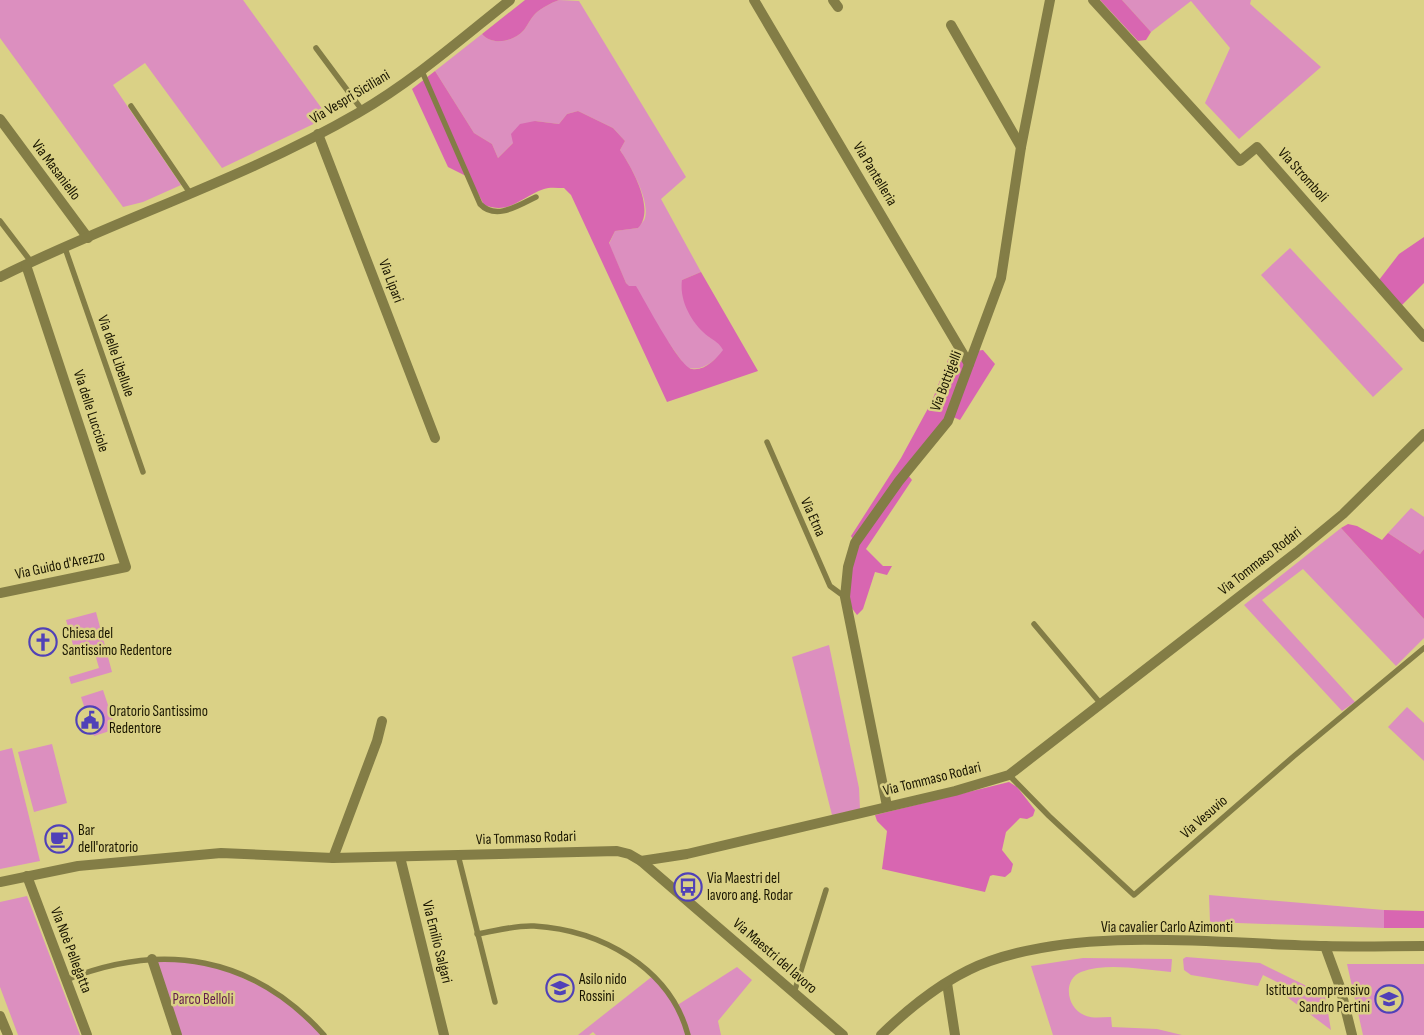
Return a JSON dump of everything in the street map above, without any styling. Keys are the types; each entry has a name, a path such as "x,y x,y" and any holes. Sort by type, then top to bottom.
{"street":[{"name":"Via Vespri Siciliani","path":"0,277 190,194 318,134 362,110 421,69 510,0"},
{"name":"Via Pantelleria","path":"754,0 970,364"},
{"name":"Via Bottigelli","path":"887,806 845,597 848,566 855,543 899,481 948,421 1001,278 1021,147 1050,0"},
{"name":"Via Stromboli","path":"1093,0 1240,161 1257,147 1280,170 1424,337"},
{"path":"951,25 1021,147"},
{"name":"Via Masaniello","path":"0,119 88,238"},
{"name":"Via Lipari","path":"318,134 435,438"},
{"name":"Via delle Lucciole","path":"29,264 126,567"},
{"name":"Via Tommaso Rodari","path":"0,882 118,861 212,854 333,858 618,851 629,854 641,862 687,854 955,791 1010,775 1343,514 1424,434"},
{"name":"Via Guido d'Arezzo","path":"0,593 126,567"},
{"path":"333,858 378,741 382,721"},
{"name":"Via Emilio Salgari","path":"400,857 444,1035"},
{"name":"Via Maestri del lavoro","path":"641,862 843,1035"},
{"name":"Via Noè Pellegatta","path":"27,876 87,1035"},
{"name":"Via cavalier Carlo Azimonti","path":"881,1035 947,983 990,961 1036,949 1142,940 1325,946 1424,946"},
{"path":"1325,946 1340,987 1352,1035"},
{"path":"152,959 177,1035"},
{"path":"947,983 955,1035"},
{"path":"0,1016 8,1035"}],"lane":[{"path":"316,48 362,110"},
{"path":"421,69 480,204 487,210 496,212 536,197"},
{"path":"131,106 190,194"},
{"path":"0,220 29,264"},
{"name":"Via delle Libellule","path":"65,248 143,472"},
{"name":"Via Etna","path":"767,442 830,586 845,597"},
{"path":"1034,624 1101,704"},
{"name":"Via Vesuvio","path":"1010,775 1049,816 1134,895 1294,756 1350,712 1424,648"},
{"path":"458,855 495,1002"},
{"name":"Via Maestri del lavoro","path":"794,993 826,890"},
{"path":"477,934 533,926 568,930 614,947 654,975 677,1008 688,1035"},
{"path":"66,980 104,968 152,959 180,958 204,962 244,977 282,997 296,1007 324,1035"}],"green space":[{"path":"0,0 243,0 328,117 222,168 145,63 113,85 181,185 143,202 123,207 0,38"},
{"path":"559,0 579,1 686,177 661,199 701,272 682,280 709,337 718,341 724,350 712,362 702,367 686,367 626,283 609,244 615,231 638,228 645,218 645,202 642,193 634,173 620,150 625,141 613,128 578,111 567,114 559,124 535,121 498,158 492,144 474,133 435,71 482,34 486,38 497,41 509,40 515,37 524,30 537,12"},
{"path":"1122,0 1251,0 1250,4 1321,67 1239,139 1205,103 1230,48 1191,1 1151,32"},
{"path":"1290,248 1403,369 1373,397 1261,275"},
{"path":"1411,508 1424,517 1424,549 1420,554 1388,533"},
{"path":"1341,528 1424,619 1424,638 1396,666 1303,569 1262,600 1355,702 1342,711 1244,605"},
{"path":"96,612 112,672 71,684 69,677 99,668 93,647 75,652 66,620"},
{"path":"829,645 859,788 860,809 832,815 792,657"},
{"path":"103,690 116,729 94,736 81,697"},
{"path":"1407,707 1424,723 1424,761 1388,727"},
{"path":"52,744 67,803 34,812 18,752"},
{"path":"12,748 40,861 0,869 0,751"},
{"path":"1209,895 1384,910 1384,928 1210,922"},
{"path":"27,896 80,1035 18,1035 0,987 0,902"},
{"path":"1186,957 1260,963 1325,995 1331,1030 1283,994 1287,987 1263,975 1258,986 1191,975 1184,970 1183,959"},
{"name":"Parco Belloli","path":"152,958 180,959 226,970 283,997 324,1035 177,1035"},
{"path":"1083,958 1172,959 1171,972 1114,967 1081,972 1071,981 1069,994 1078,1011 1090,1017 1111,1017 1112,1027 1157,1029 1182,1035 1053,1035 1031,966"},
{"name":"Istituto comprensivo Sandro Pertini","path":"1347,964 1424,964 1424,1035 1363,1035"},
{"path":"737,967 752,980 718,1021 721,1035 596,1035 593,1032 589,1035 578,1035 654,975 676,1006"}],"shaded area":[{"path":"525,0 559,0 537,12 520,34 509,40 491,40 482,34"},
{"path":"1100,0 1122,0 1151,32 1146,40 1138,41"},
{"path":"435,71 474,133 492,144 498,158 513,143 511,134 520,124 535,121 559,124 567,114 578,111 613,128 625,141 620,150 636,178 643,200 644,211 643,220 638,228 615,231 609,243 626,283 629,286 636,286 662,332 686,366 697,369 710,364 723,350 697,326 685,304 682,280 701,272 758,371 667,402 571,195 564,188 548,188 536,192 515,204 493,208 484,205 470,178 448,167 412,89"},
{"path":"1424,237 1424,283 1401,306 1379,280 1399,254"},
{"path":"983,350 995,364 960,420 951,416 976,351"},
{"path":"951,352 961,352 968,364 946,421 855,543 851,536 901,458 932,401"},
{"path":"908,475 912,480 866,549 883,566 892,566 887,575 875,572 863,609 857,615 848,603 851,567 858,545"},
{"path":"1348,524 1357,526 1382,540 1388,533 1420,554 1424,549 1424,619 1341,528"},
{"path":"1009,782 1017,787 1035,810 1033,816 1027,819 1020,818 1006,832 1002,850 1013,864 1011,872 1005,877 990,876 985,892 882,869 887,831 877,821 875,815"},
{"path":"1384,910 1424,911 1424,928 1384,928"}],"place":[{"name":"Chiesa del Santissimo Redentore","path":"43,642"},
{"name":"Oratorio Santissimo Redentore","path":"90,720"},
{"name":"Bar dell'oratorio","path":"59,839"},
{"name":"Via Maestri del lavoro ang. Rodar","path":"688,887"},
{"name":"Asilo nido Rossini","path":"560,988"},
{"name":"Istituto comprensivo Sandro Pertini","path":"1389,999"}]}
